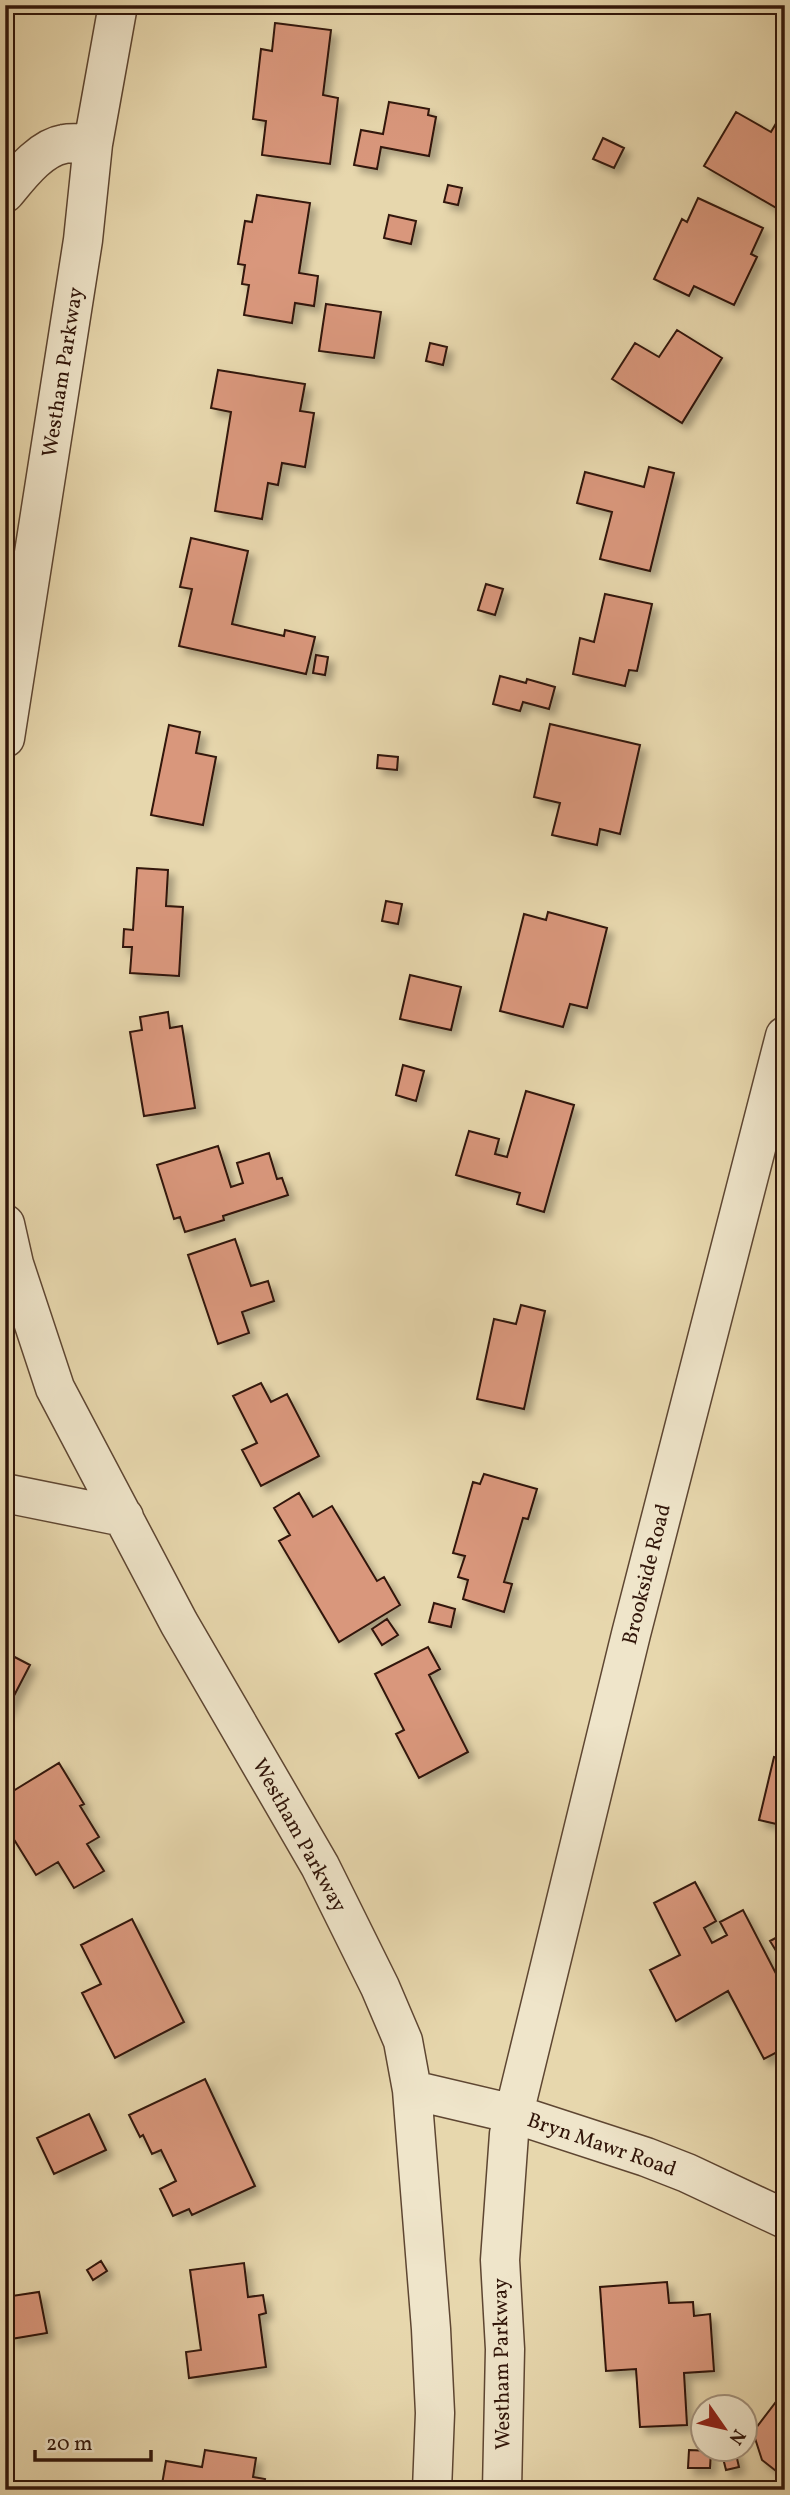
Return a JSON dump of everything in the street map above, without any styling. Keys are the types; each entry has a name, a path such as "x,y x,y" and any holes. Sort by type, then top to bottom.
{"street":[{"name":"Westham Parkway","path":"5,738 83,240 93,144 118,5"},
{"path":"5,193 26,169 50,149 65,144 93,144"},
{"name":"Brookside Road","path":"514,2114 631,1634 785,1036"},
{"name":"Westham Parkway","path":"5,1224 14,1264 55,1388 179,1623 326,1878 380,1987 403,2041 412,2090 432,2341 435,2413 432,2490"},
{"path":"5,1493 124,1517"},
{"name":"Bryn Mawr Road","path":"412,2090 514,2114 646,2157 785,2219"},
{"name":"Westham Parkway","path":"502,2490 505,2349 500,2260 509,2134 514,2114"}],"building":[{"path":"275,23 331,30 323,95 338,98 330,164 262,155 266,121 253,119 261,49 272,51"},
{"path":"389,102 429,109 428,115 436,117 429,156 381,147 377,169 354,165 361,130 383,134"},
{"path":"785,108 785,213 704,166 736,112 771,132"},
{"path":"603,138 624,148 614,168 593,159"},
{"path":"448,185 462,188 458,205 444,202"},
{"path":"257,195 310,203 299,273 318,276 314,306 295,303 292,323 244,315 249,285 242,284 245,265 238,264 245,221 252,222"},
{"path":"698,198 763,228 751,254 757,257 734,305 694,286 689,296 654,279 682,219 687,222"},
{"path":"389,215 416,221 411,244 384,238"},
{"path":"326,304 381,312 374,358 319,351"},
{"path":"677,330 722,358 682,423 612,379 635,343 659,357"},
{"path":"430,343 447,347 443,365 426,361"},
{"path":"218,370 305,384 300,411 314,413 305,467 282,463 278,485 268,483 262,519 215,511 231,412 211,408"},
{"path":"649,467 674,473 650,571 600,559 612,512 577,503 585,472 644,487"},
{"path":"191,538 248,551 232,624 284,636 285,630 315,637 306,674 179,646 192,589 180,587"},
{"path":"486,584 503,589 495,615 478,610"},
{"path":"605,594 652,604 637,671 629,670 625,686 573,674 580,638 594,642"},
{"path":"316,655 328,657 325,675 313,673"},
{"path":"500,676 526,683 527,679 555,687 549,709 523,702 520,711 493,704"},
{"path":"550,724 640,745 620,834 600,829 597,845 552,835 560,803 534,797"},
{"path":"169,725 200,732 196,753 216,757 203,825 151,815"},
{"path":"378,755 398,757 397,770 377,768"},
{"path":"137,868 168,870 166,906 183,907 179,976 130,973 132,947 123,947 124,929 133,930"},
{"path":"386,901 402,904 398,924 382,921"},
{"path":"548,912 607,928 587,1008 570,1004 563,1027 500,1011 524,914 546,920"},
{"path":"410,975 461,987 451,1030 400,1019"},
{"path":"168,1012 170,1028 182,1026 195,1108 144,1116 130,1032 142,1030 140,1017"},
{"path":"403,1065 424,1071 416,1101 396,1095"},
{"path":"526,1091 574,1105 544,1212 517,1204 520,1193 456,1175 469,1131 499,1139 495,1154 507,1157"},
{"path":"218,1146 231,1187 243,1183 237,1163 269,1153 277,1179 282,1178 288,1195 223,1216 224,1220 185,1232 180,1217 174,1219 157,1165"},
{"path":"235,1239 251,1286 268,1281 274,1301 242,1312 249,1333 218,1344 188,1255"},
{"path":"521,1305 545,1311 524,1409 477,1399 494,1319 516,1324"},
{"path":"261,1383 271,1402 287,1394 319,1456 261,1486 242,1450 257,1443 233,1396"},
{"path":"484,1474 537,1489 528,1519 523,1518 504,1582 512,1584 504,1612 463,1599 468,1580 458,1577 465,1556 453,1553 473,1482 480,1484"},
{"path":"299,1493 313,1517 332,1506 377,1581 384,1577 400,1605 339,1642 279,1541 290,1535 274,1508"},
{"path":"434,1603 455,1609 451,1627 429,1622"},
{"path":"387,1619 398,1635 382,1645 372,1629"},
{"path":"428,1647 440,1669 429,1675 468,1752 419,1778 396,1734 404,1730 375,1674"},
{"path":"5,1652 30,1665 5,1713"},
{"path":"774,1757 785,1759 785,1826 759,1820"},
{"path":"59,1763 84,1804 80,1806 99,1837 87,1844 104,1871 74,1888 58,1862 36,1875 5,1825 5,1796"},
{"path":"695,1882 716,1921 704,1928 712,1943 727,1935 720,1922 743,1910 785,1991 785,2048 764,2059 728,1991 676,2021 650,1970 680,1955 654,1903"},
{"path":"132,1919 184,2022 115,2058 82,1993 101,1984 81,1945"},
{"path":"785,1933 785,1963 784,1964 770,1941"},
{"path":"205,2079 255,2186 192,2215 189,2209 173,2216 160,2189 176,2181 161,2150 152,2154 129,2115"},
{"path":"89,2114 106,2150 54,2174 37,2138"},
{"path":"101,2261 107,2271 93,2280 87,2270"},
{"path":"244,2263 248,2297 263,2295 266,2313 259,2315 266,2367 189,2378 186,2352 201,2350 190,2270"},
{"path":"667,2282 669,2303 693,2302 694,2316 710,2314 714,2371 684,2373 687,2425 640,2427 636,2369 606,2371 600,2287"},
{"path":"39,2292 47,2333 11,2339 5,2297"},
{"path":"785,2390 785,2478 762,2460 758,2448 758,2425"},
{"path":"205,2450 256,2458 253,2477 265,2479 263,2490 161,2490 166,2461 202,2467"},
{"path":"688,2464 710,2464 710,2468 688,2468"},
{"path":"724,2464 738,2464 739,2467 726,2470"},
{"path":"626,2482 688,2488 688,2490 626,2490"}]}
